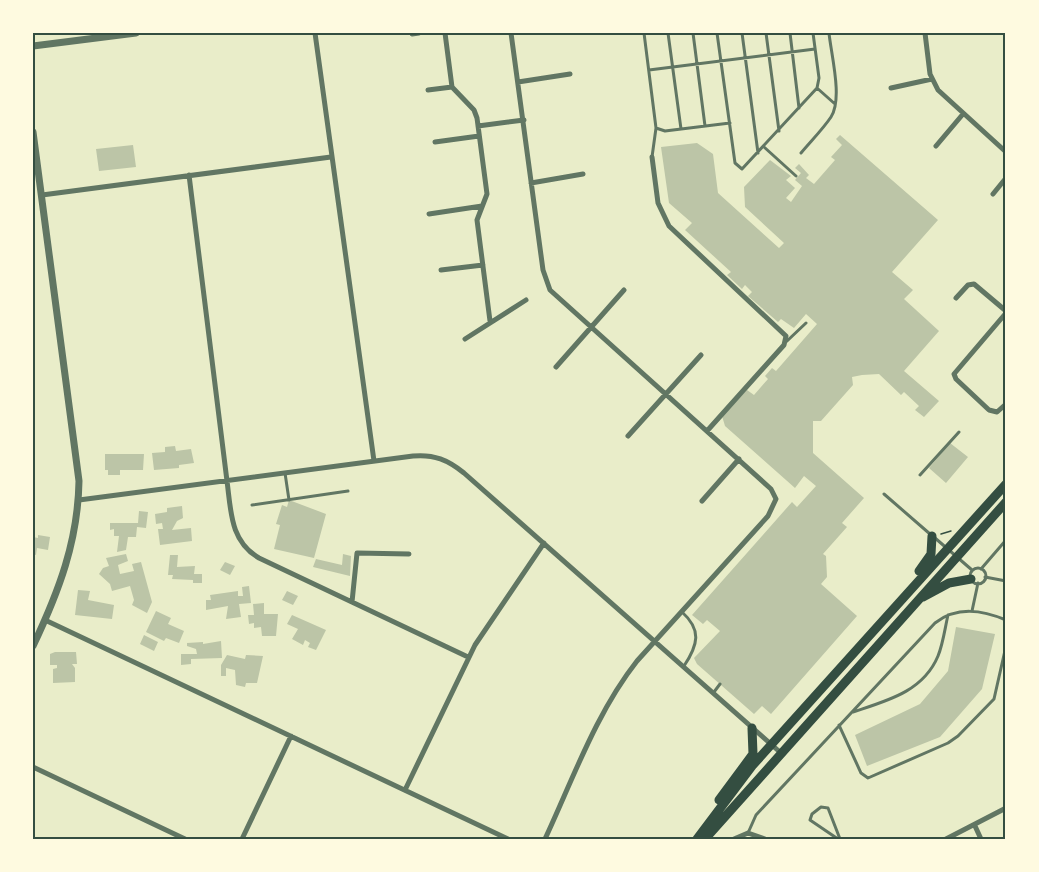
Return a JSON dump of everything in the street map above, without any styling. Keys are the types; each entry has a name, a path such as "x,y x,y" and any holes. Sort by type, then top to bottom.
{"highway":[{"path":"698,839 771,744 1006,484"},
{"path":"705,839 1006,502"},
{"path":"899,600 930,557 932,536"},
{"path":"914,603 949,583 974,578"},
{"path":"712,819 716,805 754,751 752,728"}],"street":[{"path":"33,46 136,33"},
{"path":"315,33 374,462"},
{"path":"445,33 452,87 474,110 478,126 487,194 477,220 490,321"},
{"path":"511,33 546,280 557,298 774,492 776,503 768,516 637,661 614,694 545,839"},
{"path":"925,33 932,79 938,90 1006,152"},
{"path":"518,82 570,74"},
{"path":"891,88 932,79"},
{"path":"428,90 452,87"},
{"path":"936,146 963,114"},
{"path":"478,126 524,120"},
{"path":"33,132 75,436 79,500 74,538 66,571 33,646"},
{"path":"435,142 479,136"},
{"path":"42,195 331,157"},
{"path":"652,157 658,203 669,226 682,242 784,331 785,342 707,431"},
{"path":"531,183 583,174"},
{"path":"189,175 226,481 234,529 244,548 259,558 468,657"},
{"path":"993,194 1006,178"},
{"path":"429,214 482,206"},
{"path":"441,270 483,265"},
{"path":"956,298 968,285 974,284 1006,312 954,374 956,379 989,410 997,412 1006,404"},
{"path":"556,367 624,290"},
{"path":"465,339 526,300"},
{"path":"628,436 701,355"},
{"path":"79,500 422,455 445,460 464,473 781,753"},
{"path":"702,501 739,459"},
{"path":"405,790 468,657 544,543"},
{"path":"352,602 357,553 409,554"},
{"path":"45,620 508,839"},
{"path":"242,839 291,736"},
{"path":"33,767 185,839"},
{"path":"946,839 1006,808"},
{"path":"975,826 981,839"},
{"path":"734,839 748,832 765,839"}],"lane":[{"path":"644,33 656,128 652,157"},
{"path":"669,33 681,129"},
{"path":"693,33 705,126"},
{"path":"717,33 737,167 746,169 817,88 819,78 813,33"},
{"path":"742,33 758,154"},
{"path":"766,33 778,131"},
{"path":"790,33 800,108"},
{"path":"801,153 832,116 836,104 829,33"},
{"path":"649,70 815,49"},
{"path":"817,88 836,104"},
{"path":"656,128 663,131 730,123"},
{"path":"764,147 795,176"},
{"path":"785,342 806,323"},
{"path":"920,475 959,432"},
{"path":"285,473 289,500"},
{"path":"252,505 348,491"},
{"path":"884,494 948,548 974,578"},
{"path":"972,611 974,578 1006,540"},
{"path":"1000,547 1006,549"},
{"path":"981,569 985,577"},
{"path":"974,578 985,577 1006,581"},
{"path":"748,832 756,815 932,626 960,610 1006,620"},
{"path":"682,612 694,625 697,637 694,651 683,667"},
{"path":"851,713 891,700 917,685 938,657 948,615"},
{"path":"839,725 861,773 868,778 948,743 958,736 994,699 1006,646"},
{"path":"712,693 720,684"},
{"path":"821,807 829,810 839,839 811,822 811,816 821,807"}],"building":[{"path":"840,135 938,220 892,272 913,290 904,299 939,331 904,371 939,401 924,417 915,410 919,406 904,392 901,395 879,374 862,375 852,377 853,385 821,421 813,421 813,453 864,498 842,523 847,527 823,554 826,556 827,577 821,584 857,616 771,714 762,706 754,714 697,664 694,658 720,631 707,620 703,624 692,615 792,502 797,507 816,486 804,476 795,488 725,426 722,416 747,390 754,395 768,379 765,376 772,368 776,371 817,324 806,314 794,328 781,319 778,322 748,296 752,292 745,285 742,289 727,275 731,272 685,230 692,223 669,203 661,147 697,143 713,154 718,193 779,248 784,243 745,207 744,187 770,160 791,176 786,180 795,188 786,198 791,202 802,186 795,180 801,173 795,168 799,164 809,175 806,178 814,184 835,160 831,157 842,145 836,139"},
{"path":"133,145 136,167 99,171 96,149"},
{"path":"950,443 968,457 946,483 929,468"},
{"path":"175,446 176,451 191,449 194,463 179,465 179,468 154,470 152,453 165,452 165,447"},
{"path":"105,454 144,454 143,470 120,470 120,475 108,475 108,470 105,470"},
{"path":"289,500 326,514 314,558 274,549 280,525 276,524 282,505 287,507"},
{"path":"182,506 183,518 177,521 172,530 191,528 192,541 160,545 158,529 163,529 162,523 156,524 155,514 167,512 167,508"},
{"path":"139,511 148,512 146,528 137,527 136,537 128,537 126,550 117,552 119,536 114,536 114,529 110,530 110,523 138,523"},
{"path":"38,535 50,537 48,550 37,548 36,555 33,554 33,537 38,538"},
{"path":"126,554 128,561 118,565 120,574 134,571 132,564 141,562 152,602 147,613 132,605 134,600 130,586 112,591 110,584 99,574 103,568 109,566 106,558"},
{"path":"343,554 351,556 350,576 313,567 316,559 342,565"},
{"path":"170,555 178,555 177,567 195,566 194,574 202,574 202,583 172,579 173,575 168,575"},
{"path":"225,562 235,566 230,575 220,570"},
{"path":"249,586 251,603 239,604 241,617 226,619 228,606 206,610 206,600 211,600 210,595 238,591 238,596 243,596 242,587"},
{"path":"78,590 90,591 88,600 114,605 112,619 75,615"},
{"path":"287,591 298,596 293,605 282,600"},
{"path":"264,603 264,614 278,614 276,636 262,636 261,627 254,628 254,623 249,624 248,615 254,615 253,604"},
{"path":"156,611 171,618 168,624 184,631 179,643 166,638 164,641 146,632"},
{"path":"292,615 326,630 316,650 308,647 310,643 305,640 303,645 292,639 298,629 287,624"},
{"path":"956,627 995,634 982,689 940,737 867,766 855,735 920,704 948,671"},
{"path":"144,635 158,642 154,651 140,644"},
{"path":"221,641 222,658 191,659 191,664 181,665 181,654 197,654 196,649 187,646 187,643 203,642 203,644"},
{"path":"76,652 77,664 72,664 75,668 75,682 53,683 53,669 57,668 57,665 50,665 50,654"},
{"path":"227,655 245,659 246,655 263,656 257,683 246,683 245,687 236,685 235,670 226,668 226,676 221,676 221,665"}]}
